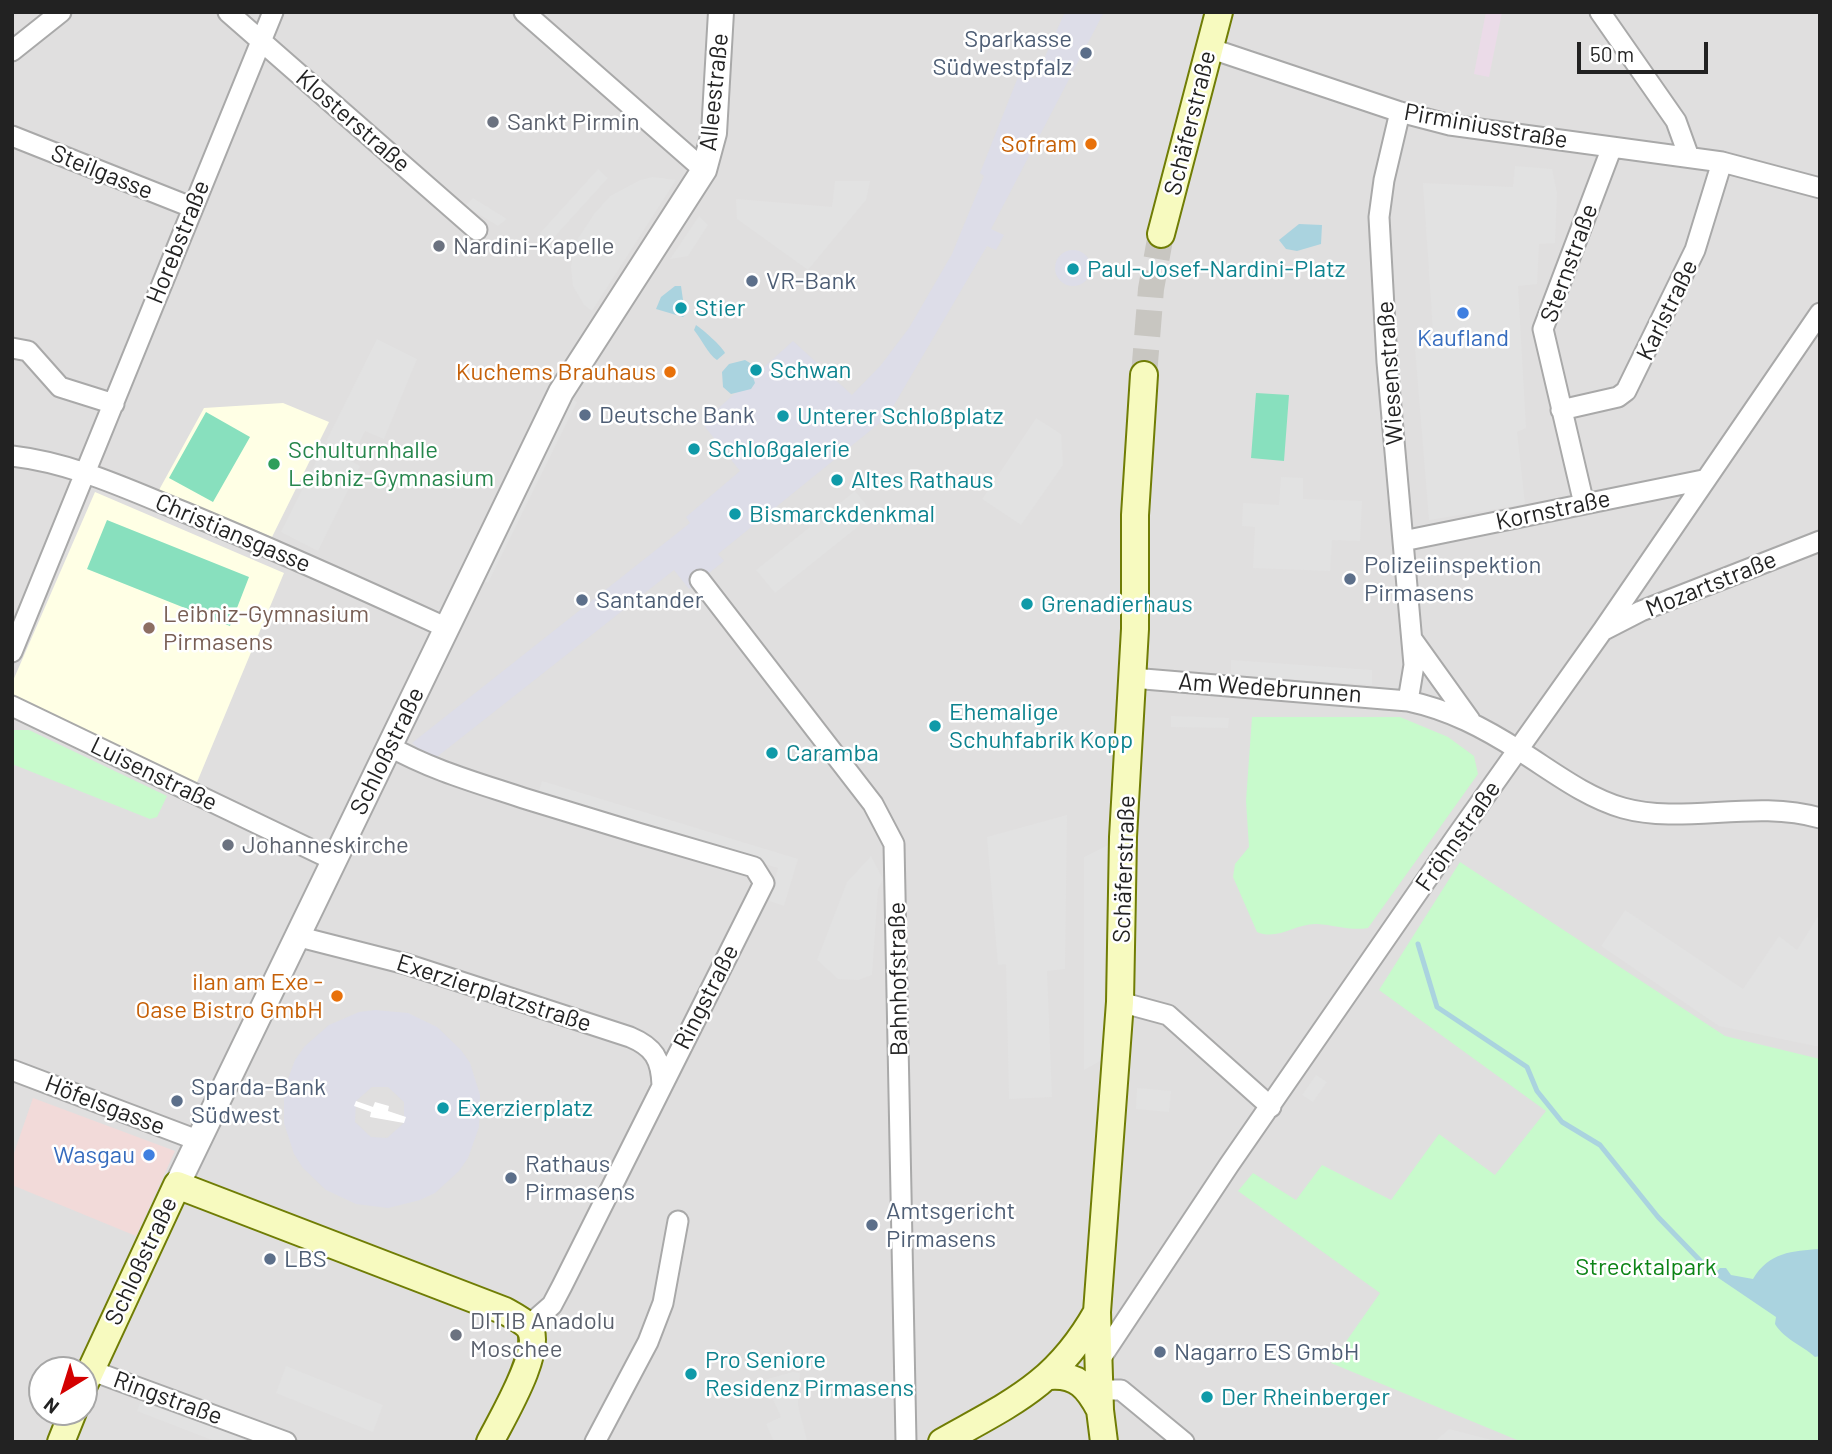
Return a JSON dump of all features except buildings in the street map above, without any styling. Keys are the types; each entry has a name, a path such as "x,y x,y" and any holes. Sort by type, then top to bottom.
{"main road":[{"name":"Schäferstraße","path":"1161,234 1219,12"},
{"name":"Schäferstraße","path":"1104,1442 1099,1400 1097,1312 1120,1002 1135,515 1144,375"},
{"path":"177,1185 505,1311 528,1326 533,1336 525,1372 490,1442"},
{"name":"Schloßstraße","path":"97,1356 177,1185"},
{"path":"942,1442 1020,1397 1050,1376 1082,1340 1097,1312"},
{"path":"1050,1376 1064,1375 1081,1382 1099,1400"}],"street":[{"path":"12,51 61,12"},
{"name":"Klosterstraße","path":"228,12 477,230"},
{"name":"Horebstraße","path":"12,652 191,207 273,12"},
{"path":"524,12 704,170"},
{"name":"Alleestraße","path":"681,207 704,170 714,133 721,12"},
{"path":"1600,12 1676,121 1689,157"},
{"name":"Pirminiusstraße","path":"1209,48 1400,112 1450,125 1722,162 1820,188"},
{"name":"Wiesenstraße","path":"1400,112 1384,180 1379,217 1414,665 1408,701"},
{"name":"Steilgasse","path":"12,136 191,207"},
{"name":"Sternstraße","path":"1584,504 1544,339 1545,317 1612,147"},
{"name":"Karlstraße","path":"1561,410 1618,397 1626,391 1695,250 1722,162"},
{"name":"Schloßstraße","path":"177,1185 561,392 681,207"},
{"name":"Fröhnstraße","path":"1099,1362 1271,1107 1604,630 1703,480 1820,313"},
{"path":"12,348 28,351 60,387 114,404"},
{"name":"Christiansgasse","path":"12,456 45,460 86,472 296,558 447,628"},
{"name":"Kornstraße","path":"1403,541 1703,480"},
{"name":"Mozartstraße","path":"1604,630 1641,611 1820,541"},
{"name":"Bahnhofstraße","path":"699,580 873,804 894,844 906,1442"},
{"path":"1410,636 1470,721"},
{"name":"Am Wedebrunnen","path":"1132,678 1408,701"},
{"path":"1408,701 1437,707 1470,721 1575,785 1623,808 1676,814 1735,809 1779,811 1820,818"},
{"name":"Luisenstraße","path":"12,706 333,860"},
{"name":"Ringstraße","path":"389,746 414,760 454,775 598,822 754,867 761,873 764,883 552,1305 528,1326"},
{"name":"Exerzierplatzstraße","path":"296,936 406,964 630,1037 653,1050 661,1070 662,1085"},
{"path":"1120,1002 1168,1015 1271,1107"},
{"name":"Höfelsgasse","path":"12,1070 197,1140"},
{"path":"595,1442 648,1342 663,1303 678,1221"},
{"name":"Ringstraße","path":"98,1381 286,1442"},
{"path":"1099,1400 1121,1390 1184,1442"}],"shaded area":[{"path":"12,12 1820,12 1820,1442 12,1442"},
{"path":"1065,12 1104,12 991,229 1004,235 996,250 987,246 887,417 718,554 724,561 689,589 674,570 433,760 423,753 412,743 690,523 686,517 740,471 702,423 793,341 852,395 881,365 909,328 952,254 984,176 980,173 1020,72 1035,79"},
{"path":"1486,12 1502,12 1489,77 1474,74"},
{"name":"Kaufland","path":"1515,166 1552,169 1557,193 1555,243 1539,244 1537,284 1518,286 1526,428 1517,432 1525,504 1429,520 1415,348 1434,346 1423,183 1513,187"},
{"path":"598,169 608,178 549,243 540,233"},
{"path":"653,177 676,180 592,311 584,305 573,286 571,267 575,243 610,196 640,180"},
{"path":"835,181 870,181 866,200 808,270 737,219 736,199 832,207"},
{"path":"473,198 507,219 498,226 465,206"},
{"path":"699,216 708,225 688,256 670,259"},
{"name":"Paul-Josef-Nardini-Platz","path":"1073,250 1086,255 1091,268 1086,281 1073,286 1060,281 1055,268 1060,255"},
{"path":"377,339 417,359 384,439 365,431 351,461 360,466 318,551 281,532"},
{"path":"569,398 577,402 488,583 480,579"},
{"name":"Leibniz-Gymnasium Pirmasens","path":"283,403 329,422 272,537 159,490 204,408"},
{"path":"1036,418 1061,434 1063,465 1021,525 982,499"},
{"path":"1281,477 1303,478 1303,499 1362,501 1360,541 1332,540 1330,571 1253,568 1255,527 1242,526 1243,503 1279,505"},
{"path":"855,491 874,514 775,593 756,570"},
{"name":"Leibniz-Gymnasium Pirmasens","path":"95,492 284,573 195,787 12,700 12,683"},
{"path":"1231,660 1372,670 1372,685 1231,675"},
{"path":"1171,716 1229,718 1228,728 1171,727"},
{"path":"542,781 798,859 784,906 769,901 778,868 538,795"},
{"path":"1067,815 1065,969 1047,971 1052,1097 1009,1099 1006,964 998,965 987,837"},
{"path":"1108,845 1102,1060 1084,1070 1084,857"},
{"path":"871,856 883,879 878,889 872,975 858,980 838,979 817,960 847,882"},
{"path":"1625,910 1743,989 1779,936 1797,950 1820,913 1820,1047 1719,1026 1601,946"},
{"name":"Exerzierplatz","path":"375,1010 408,1013 437,1027 461,1050 470,1063 480,1095 479,1127 468,1158 459,1171 435,1193 420,1200 388,1208 356,1204 326,1190 303,1168 294,1154 284,1123 284,1090 295,1060 305,1046 329,1025 359,1012","holes":["372,1087 388,1087 404,1102 404,1123 387,1138 371,1137 355,1122 356,1101"]},
{"path":"1316,1075 1327,1082 1313,1102 1302,1095"},
{"path":"1137,1088 1171,1091 1169,1112 1136,1109"},
{"path":"33,1098 175,1151 136,1236 12,1185 12,1159"},
{"path":"286,1366 383,1405 373,1432 276,1393"},
{"path":"793,1372 800,1373 798,1406 807,1440 826,1442 774,1442 766,1424 781,1417 764,1380"},
{"path":"142,1398 259,1442 217,1442 137,1411"},
{"path":"1449,1429 1499,1442 1434,1442"}],"green space":[{"path":"1256,393 1289,395 1284,461 1251,458"},
{"path":"206,412 250,437 213,502 169,478"},
{"path":"107,520 249,577 230,626 87,569"},
{"path":"1252,717 1400,717 1448,737 1474,756 1478,774 1368,928 1309,924 1280,933 1257,932 1233,877 1235,864 1249,847 1246,801"},
{"path":"12,730 29,730 167,796 157,817 150,819 12,764"},
{"name":"Strecktalpark","path":"1460,862 1725,1036 1820,1059 1820,1442 1522,1442 1331,1363 1380,1293 1238,1191 1253,1173 1296,1200 1322,1165 1391,1200 1439,1134 1495,1175 1546,1111 1379,990"}],"water":[{"path":"1299,224 1322,225 1321,244 1297,251 1286,249 1279,240"},
{"path":"675,286 681,286 684,307 688,312 683,317 656,309 661,297"},
{"path":"696,325 725,353 717,360 694,330"},
{"path":"745,360 760,369 753,377 755,383 751,389 731,394 723,387 722,372 729,364"},
{"path":"1820,1249 1820,1356 1815,1357 1789,1338 1775,1324 1776,1317 1714,1275 1720,1268 1726,1268 1731,1275 1753,1279 1766,1263 1774,1258 1791,1252"}],"pier":[{"path":"356,1101 373,1107 375,1102 389,1106 388,1111 406,1117 404,1123 370,1117 371,1112 354,1106"}],"waterway":[{"path":"1418,944 1437,1007 1527,1067 1537,1091 1562,1122 1600,1145 1658,1217 1714,1275"}],"tunnel":[{"path":"1144,375 1151,289 1161,234"}],"place":[{"name":"Sparkasse Südwestpfalz","path":"1086,53"},
{"name":"Sankt Pirmin","path":"493,122"},
{"name":"Sofram","path":"1091,144"},
{"name":"Nardini-Kapelle","path":"439,246"},
{"name":"Paul-Josef-Nardini-Platz","path":"1073,269"},
{"name":"VR-Bank","path":"752,281"},
{"name":"Stier","path":"681,308"},
{"name":"Kaufland","path":"1463,313"},
{"name":"Schwan","path":"756,370"},
{"name":"Kuchems Brauhaus","path":"670,372"},
{"name":"Deutsche Bank","path":"585,415"},
{"name":"Unterer Schloßplatz","path":"783,416"},
{"name":"Schloßgalerie","path":"694,449"},
{"name":"Schulturnhalle Leibniz-Gymnasium","path":"274,464"},
{"name":"Altes Rathaus","path":"837,480"},
{"name":"Bismarckdenkmal","path":"735,514"},
{"name":"Polizeiinspektion Pirmasens","path":"1350,579"},
{"name":"Santander","path":"582,600"},
{"name":"Grenadierhaus","path":"1027,604"},
{"name":"Leibniz-Gymnasium Pirmasens","path":"149,628"},
{"name":"Ehemalige Schuhfabrik Kopp","path":"935,726"},
{"name":"Caramba","path":"772,753"},
{"name":"Johanneskirche","path":"228,845"},
{"name":"ilan am Exe - Oase Bistro GmbH","path":"337,996"},
{"name":"Sparda-Bank Südwest","path":"177,1101"},
{"name":"Exerzierplatz","path":"443,1108"},
{"name":"Wasgau","path":"149,1155"},
{"name":"Rathaus Pirmasens","path":"511,1178"},
{"name":"Amtsgericht Pirmasens","path":"872,1225"},
{"name":"LBS","path":"270,1259"},
{"name":"DITIB Anadolu Moschee","path":"456,1335"},
{"name":"Nagarro ES GmbH","path":"1160,1352"},
{"name":"Pro Seniore Residenz Pirmasens","path":"691,1374"},
{"name":"Der Rheinberger","path":"1207,1397"}]}
